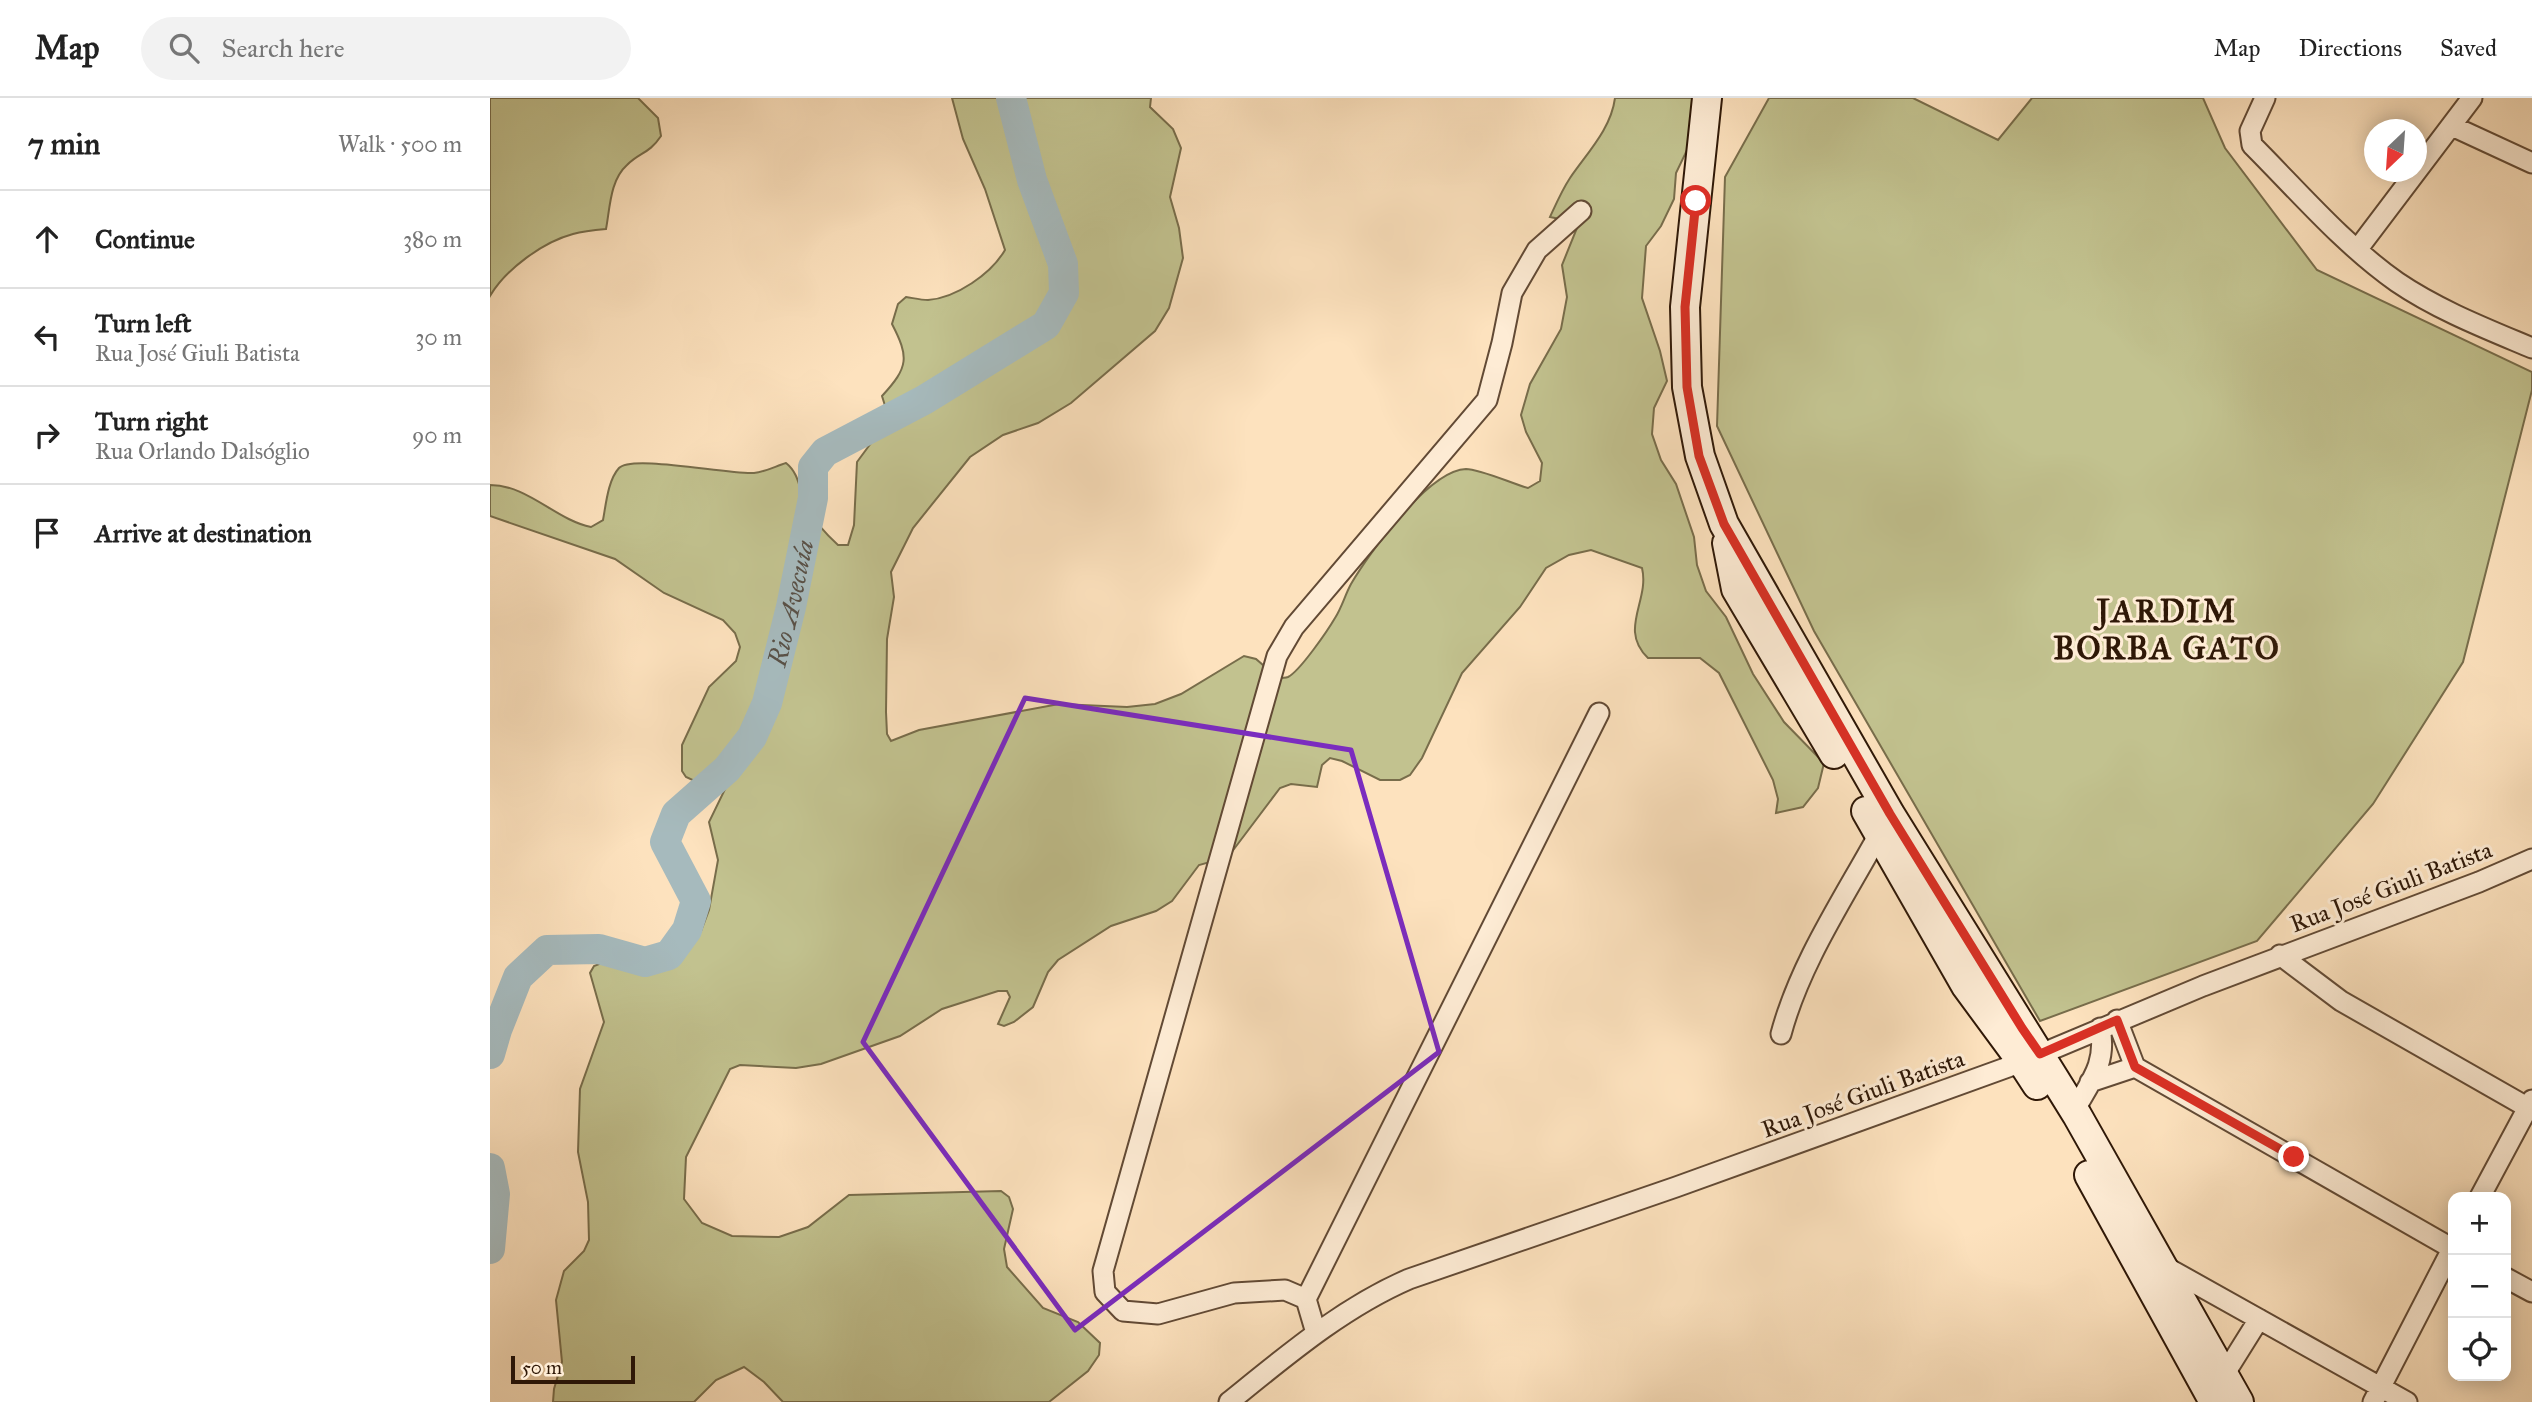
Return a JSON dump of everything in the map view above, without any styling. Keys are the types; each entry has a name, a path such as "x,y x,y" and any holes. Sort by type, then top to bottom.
{"main road":[{"path":"1707,98 1685,321 1687,387 1699,456 1724,524 2031,1058 2059,1121 2214,1402"},
{"path":"1721,513 1736,589 1966,986 2031,1058 2074,1111 2239,1402"}],"street":[{"path":"2265,98 2250,131 2252,145 2357,250 2398,282 2463,318 2532,348"},
{"path":"2357,250 2472,98"},
{"path":"2452,125 2532,163"},
{"path":"1306,1299 1285,1290 1234,1293 1158,1314 1123,1311 1105,1292 1103,1270 1277,656 1294,627 1486,400 1512,293 1537,250 1581,211"},
{"path":"1316,1333 1306,1299 1599,713"},
{"path":"1782,1034 1788,1007 1813,954 1879,834"},
{"name":"Rua José Giuli Batista","path":"1229,1402 1316,1333 1375,1294 1409,1279 1676,1187 2031,1058 2280,955 2479,882 2532,859"},
{"path":"2280,955 2341,1001 2531,1106 2483,1192"},
{"path":"2108,1024 2135,1067 2448,1245"},
{"path":"2074,1111 2101,1063 2108,1024"},
{"path":"2090,1082 2135,1067"},
{"path":"2377,1394 2449,1255"},
{"path":"2163,1265 2259,1319 2377,1394 2407,1402"},
{"path":"2511,1281 2532,1292"},
{"path":"2224,1375 2259,1319"}],"highlighted area":[{"path":"1025,698 1351,750 1439,1052 1075,1330 863,1042"}],"green space":[{"path":"490,98 638,98 658,118 661,136 621,171 612,195 606,229 573,234 550,243 515,267 490,296"},
{"path":"952,98 1151,98 1150,107 1173,129 1181,148 1170,197 1179,228 1183,258 1169,308 1155,331 1071,403 1038,423 1003,435 970,457 913,528 891,572 894,597 887,639 886,712 887,734 891,741 919,730 1059,704 1127,707 1155,704 1181,694 1244,656 1256,659 1278,678 1288,677 1306,659 1326,631 1371,553 1401,515 1435,483 1451,473 1466,469 1528,488 1540,481 1542,463 1526,432 1521,415 1530,384 1561,329 1567,297 1562,265 1579,223 1550,217 1567,183 1609,120 1615,98 1712,98 1676,173 1674,199 1661,226 1646,246 1642,298 1667,381 1654,408 1652,434 1661,460 1676,484 1694,537 1697,565 1706,591 1726,617 1753,674 1784,722 1824,763 1818,788 1803,807 1776,813 1778,799 1773,780 1719,673 1700,658 1648,658 1639,647 1635,625 1642,592 1642,568 1591,550 1569,555 1546,568 1520,607 1462,673 1422,758 1410,775 1400,780 1380,780 1330,758 1322,765 1317,787 1291,784 1280,788 1228,857 1199,865 1172,901 1156,911 1111,926 1058,960 1048,972 1033,1007 1014,1022 1004,1026 998,1024 1010,997 1007,991 998,991 942,1009 900,1036 821,1064 796,1068 740,1065 730,1069 686,1157 684,1199 702,1223 732,1236 779,1237 808,1227 849,1195 1001,1191 1009,1197 1013,1209 1004,1249 1007,1267 1043,1308 1078,1322 1100,1343 1099,1355 1088,1371 1049,1402 783,1402 764,1382 744,1367 716,1380 694,1402 553,1402 562,1362 556,1300 564,1271 584,1251 589,1240 588,1202 578,1152 580,1089 604,1022 590,973 594,966 609,960 670,963 689,949 701,931 709,910 718,860 709,822 728,783 723,779 699,783 686,777 682,771 682,745 709,687 736,661 740,647 735,633 723,620 664,593 615,559 490,516 490,485 517,491 591,527 603,520 612,479 619,468 628,464 661,464 754,473 786,463 794,472 807,507 817,522 838,545 848,545 854,525 857,462 885,424 887,412 882,396 897,377 904,362 901,345 892,324 898,304 906,297 928,300 961,290 991,268 1005,250 985,189 963,139"},
{"path":"1769,98 1913,98 1998,140 2032,98 2203,98 2225,148 2317,270 2532,372 2532,390 2463,662 2373,804 2257,941 2040,1021 1814,631 1717,426 1725,177"}],"waterway":[{"name":"Rio Avecuía","path":"490,1054 518,977 547,950 599,949 645,962 669,955 687,930 696,901 665,842 676,814 727,769 752,737 767,703 791,607 813,498 813,467 825,452 924,400 1046,325 1064,293 1063,264 1032,180 1011,98"},
{"name":"Rio Avecuía","path":"490,1168 495,1194 490,1249"}],"district":[{"name":"JARDIM BORBA GATO","path":"2167,630"}],"route":[{"path":"1696,201 1685,307 1687,387 1699,456 1724,524 1890,814 2022,1028 2040,1054 2117,1020 2135,1067 2294,1157"}]}
